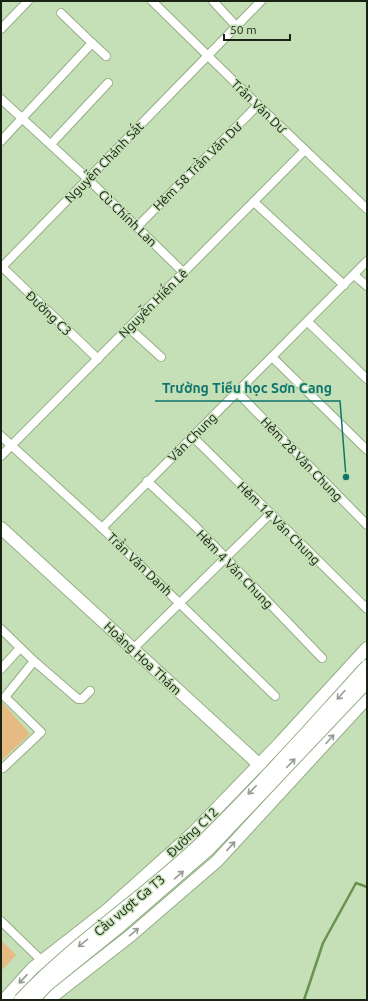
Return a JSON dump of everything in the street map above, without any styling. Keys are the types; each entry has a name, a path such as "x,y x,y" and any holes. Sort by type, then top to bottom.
{"main road":[{"name":"Hoàng Hoa Thám","path":"1,528 285,788"},
{"name":"Đường C12","path":"4,1000 42,961 106,911 193,833 259,765 367,648"},
{"name":"Cầu vượt Ga T3","path":"20,1000 41,977 114,918 203,842 289,752 367,666"},
{"name":"Cầu vượt Ga T3","path":"33,1000 47,984 120,926 209,849 367,682"},
{"path":"48,1000 130,936 217,861 367,698"}],"street":[{"path":"1,29 28,1"},
{"name":"Trần Văn Dư","path":"152,1 207,57 367,209"},
{"path":"213,1 236,26"},
{"name":"Nguyễn Chánh Sắt","path":"1,267 261,1"},
{"path":"61,13 106,56"},
{"path":"1,140 92,43"},
{"path":"51,144 108,83"},
{"name":"Cù Chính Lan","path":"1,99 88,179 184,273"},
{"name":"Hẻm 58 Trần Văn Dư","path":"137,227 258,106"},
{"name":"Nguyễn Hiến Lê","path":"1,456 305,150"},
{"path":"254,202 344,285"},
{"name":"Văn Chung","path":"102,528 367,261"},
{"name":"Đường C3","path":"1,267 98,359"},
{"path":"354,275 367,286"},
{"path":"308,322 367,379"},
{"path":"129,328 161,357"},
{"path":"272,357 367,450"},
{"name":"Hẻm 28 Văn Chung","path":"237,392 367,525"},
{"name":"Trần Văn Danh","path":"1,436 102,528 275,696"},
{"name":"Hẻm 14 Văn Chung","path":"192,436 367,609"},
{"name":"Hẻm 4 Văn Chung","path":"147,481 225,558 322,658"},
{"path":"133,649 270,514"},
{"path":"1,629 34,661 78,699 82,699 90,691"},
{"path":"1,669 20,648"},
{"path":"3,768 41,732 5,697 34,661"},
{"path":"1,921 42,961"}],"shaded area":[{"path":"1,701 30,734 1,761"},
{"path":"1,940 16,955 1,971"}],"waterway":[{"path":"304,1000 323,943 356,883 367,887"}],"place":[{"name":"Trường Tiểu học Sơn Cang","path":"346,477"}]}
